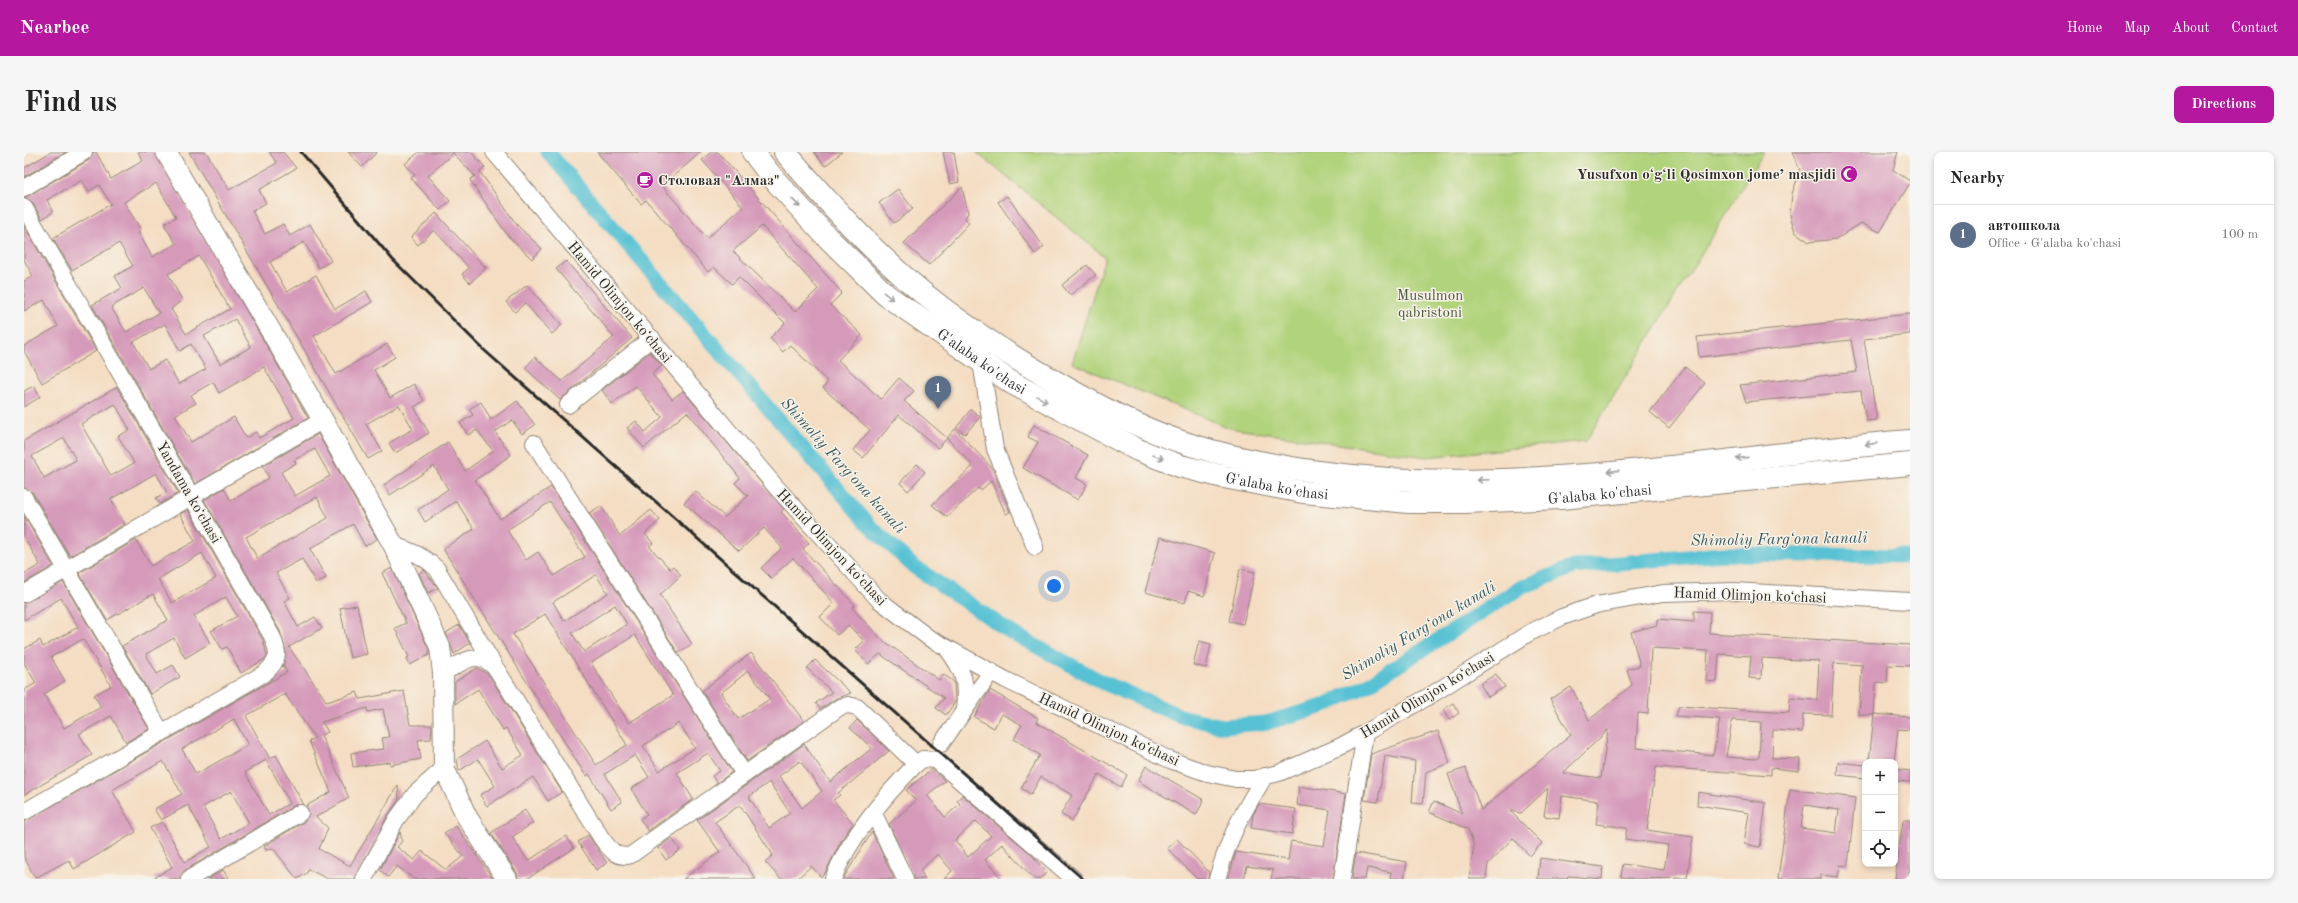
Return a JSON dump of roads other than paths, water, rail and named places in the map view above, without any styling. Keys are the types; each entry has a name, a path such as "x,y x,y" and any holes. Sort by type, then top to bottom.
{"main road":[{"name":"G'alaba ko'chasi","path":"753,152 772,177 821,230 886,295 1012,383 1138,450 1180,466 1263,485 1356,498 1409,502 1464,502 1560,498 1910,464"},
{"name":"G'alaba ko'chasi","path":"785,152 831,206 900,273 964,325 1030,367 1091,402 1152,431 1192,445 1272,463 1360,476 1410,480 1479,480 1574,475 1910,441"}],"street":[{"path":"24,188 84,152"},
{"path":"166,152 323,420 394,546 440,647 443,673 444,768 466,817 507,879"},
{"name":"Hamid Olimjon koʻchasi","path":"494,152 776,487 879,600 929,638 991,672 1170,760 1207,773 1236,779 1254,779 1279,773 1341,746 1365,733 1431,695 1529,633 1562,617 1596,605 1663,592 1734,591 1910,601"},
{"name":"Yandama koʻchasi","path":"24,208 272,636 278,651 276,663 266,673 24,812"},
{"path":"568,405 652,338"},
{"path":"981,362 995,449 1034,548"},
{"path":"24,594 323,420"},
{"path":"534,443 744,774"},
{"path":"24,497 162,733"},
{"path":"394,546 412,550 437,569 497,670 602,839 619,856 631,855 840,707 848,705 857,707 916,764"},
{"path":"946,647 963,675 966,689 963,711"},
{"path":"443,673 477,657 488,660 497,670"},
{"path":"940,744 991,672"},
{"path":"1342,879 1365,733"},
{"path":"833,879 852,844 894,787 916,764 924,759 936,760 1074,879"},
{"path":"364,879 396,820 415,794 444,768"},
{"path":"1217,879 1224,854 1238,820 1265,776"},
{"path":"189,879 300,813"},
{"path":"874,814 905,879"}],"waterway":[{"name":"Shimoliy Fargʻona kanali","path":"548,152 869,525 913,566 1012,633 1104,683 1180,716 1222,726 1266,723 1320,707 1364,687 1520,588 1573,567 1723,554 1910,556"}],"railway":[{"path":"301,152 393,260 484,350 1083,879"}],"place":[{"name":"Yusufxon oʻgʻli Qosimxon jome’ masjidi","path":"1849,174"},
{"name":"Столовая \"Алмаз\"","path":"645,180"},
{"name":"автошкола","path":"938,409"}],"park label":[{"name":"Musulmon qabristoni","path":"1430,304"}]}
